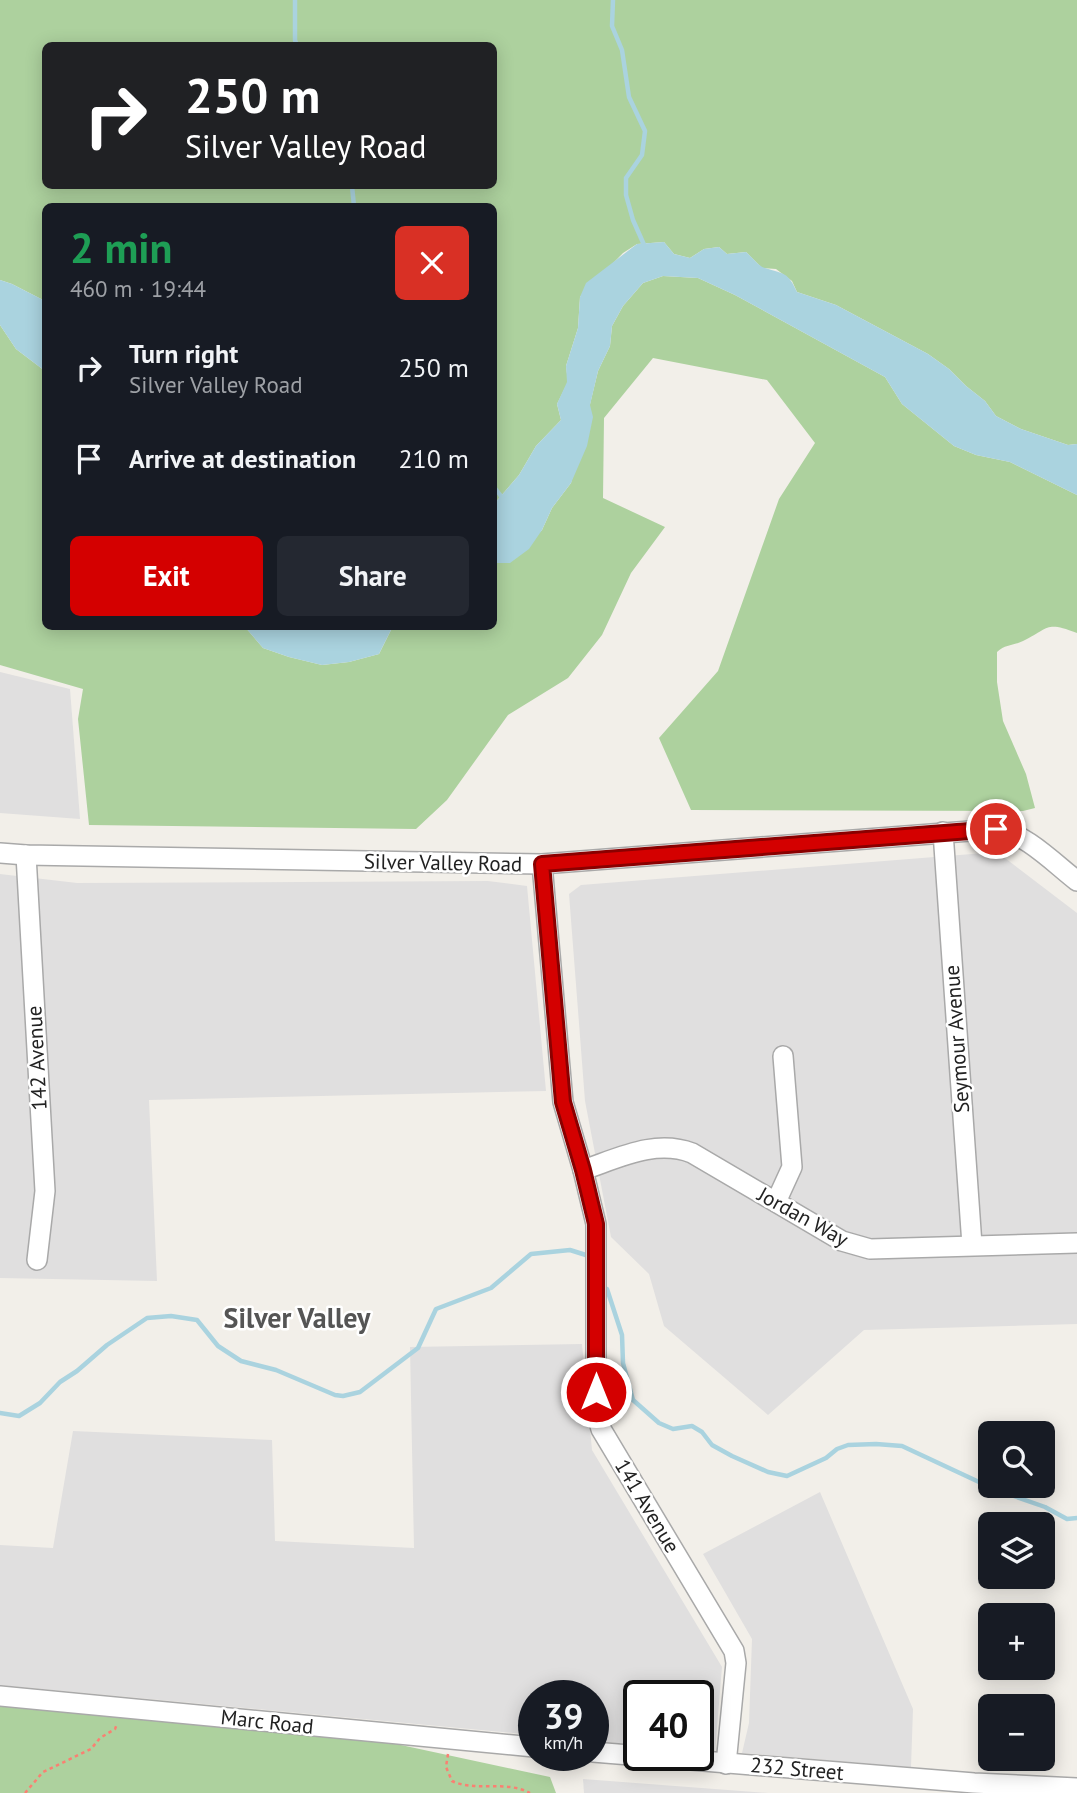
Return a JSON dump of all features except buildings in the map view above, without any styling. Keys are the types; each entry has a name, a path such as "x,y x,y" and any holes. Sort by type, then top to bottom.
{"street":[{"name":"Silver Valley Road","path":"0,853 542,864 943,832 1004,830 1024,840 1077,881"},
{"name":"Seymour Avenue","path":"943,832 972,1245"},
{"name":"142 Avenue","path":"26,855 45,1191 37,1260"},
{"name":"141 Avenue","path":"542,864 559,1077 597,1237 596,1412 601,1429 734,1651 736,1663 726,1763"},
{"path":"776,1202 792,1167 783,1056"},
{"name":"Jordan Way","path":"583,1170 655,1147 675,1148 692,1153 842,1241 870,1249 1077,1243"},
{"name":"Marc Road","path":"0,1696 518,1746"},
{"path":"609,1753 726,1763"},
{"name":"232 Street","path":"726,1763 974,1783 1077,1788"}],"path":[{"path":"25,1793 43,1772 91,1749 100,1738 115,1729 120,1707"},
{"path":"450,1740 446,1767 452,1782 461,1785 524,1789 530,1793"}],"shaded area":[{"path":"0,672 70,689 80,819 0,813"},
{"path":"997,852 1077,913 1077,1324 864,1330 768,1415 664,1326 649,1274 611,1237 585,1101 569,894 581,885"},
{"path":"0,874 77,883 488,881 527,886 546,1091 149,1100 157,1281 0,1278"},
{"path":"582,1344 592,1450 722,1667 715,1752 714,1680 623,1680 623,1744 609,1742 609,1680 518,1680 518,1734 0,1685 0,1545 53,1548 73,1431 272,1440 275,1541 414,1548 410,1347"},
{"path":"820,1492 913,1709 911,1767 742,1753 749,1723 752,1639 703,1554"},
{"path":"583,1779 768,1793 584,1793"}],"green space":[{"path":"0,0 1077,0 1077,444 1068,445 1021,429 996,416 985,401 928,354 836,305 797,292 792,281 776,269 762,268 746,252 727,254 719,247 704,249 690,258 674,254 664,242 637,244 623,253 580,297 578,328 566,366 568,382 557,404 561,420 536,446 519,475 497,501 497,203 42,203 42,299 0,280"},
{"path":"663,276 698,278 735,295 885,377 902,404 954,446 976,455 1010,462 1077,495 1077,633 1059,627 1048,628 997,652 997,682 1003,721 1026,774 1035,808 1023,811 691,810 659,738 718,671 779,499 815,443 767,380 653,358 604,418 603,498 665,527 631,573 602,635 568,678 508,715 447,800 416,829 89,825 78,719 83,689 0,665 0,325 16,349 42,369 42,630 248,630 263,648 322,665 349,662 379,654 391,630 497,630 497,563 510,562 542,530 552,508 571,483 598,371 610,346 612,326 623,306 643,283"},
{"path":"0,1699 322,1728 550,1777 556,1793 0,1793"}],"water":[{"path":"664,242 674,254 690,258 704,249 719,247 727,254 746,252 762,267 788,277 797,292 836,305 928,354 985,401 996,416 1021,429 1068,445 1077,444 1077,495 1010,462 976,455 954,446 902,404 885,377 735,295 698,278 663,276 643,283 623,306 612,326 610,346 598,371 590,405 593,417 587,446 571,483 552,508 529,549 510,563 497,563 497,501 519,475 536,446 561,420 557,404 567,382 566,366 578,328 580,297 586,283 637,244"},
{"path":"0,280 42,299 42,369 16,349 0,325"},
{"path":"248,630 391,630 379,654 349,662 322,665 263,648"}],"waterway":[{"path":"295,0 296,42"},
{"path":"613,0 612,26 622,50 629,97 645,131 642,155 626,178 626,195 645,247"},
{"path":"352,189 354,203"},
{"path":"497,491 504,500"},
{"path":"0,1413 19,1416 40,1403 60,1382 107,1345 147,1318 171,1316 197,1320 218,1346 241,1361 276,1370 335,1395 360,1392 418,1348 436,1309 491,1288 531,1254 570,1250 589,1256"},
{"path":"607,1289 622,1335 623,1363 633,1400 659,1423 673,1429 692,1426 702,1432 712,1445 732,1456 768,1472 787,1476 848,1445 902,1446 994,1489 1045,1507 1067,1519 1077,1518"}],"district":[{"name":"Silver Valley","path":"297,1318"}],"route":[{"path":"596,1392 596,1224 569,1127 559,1077 542,864 996,829"}]}
